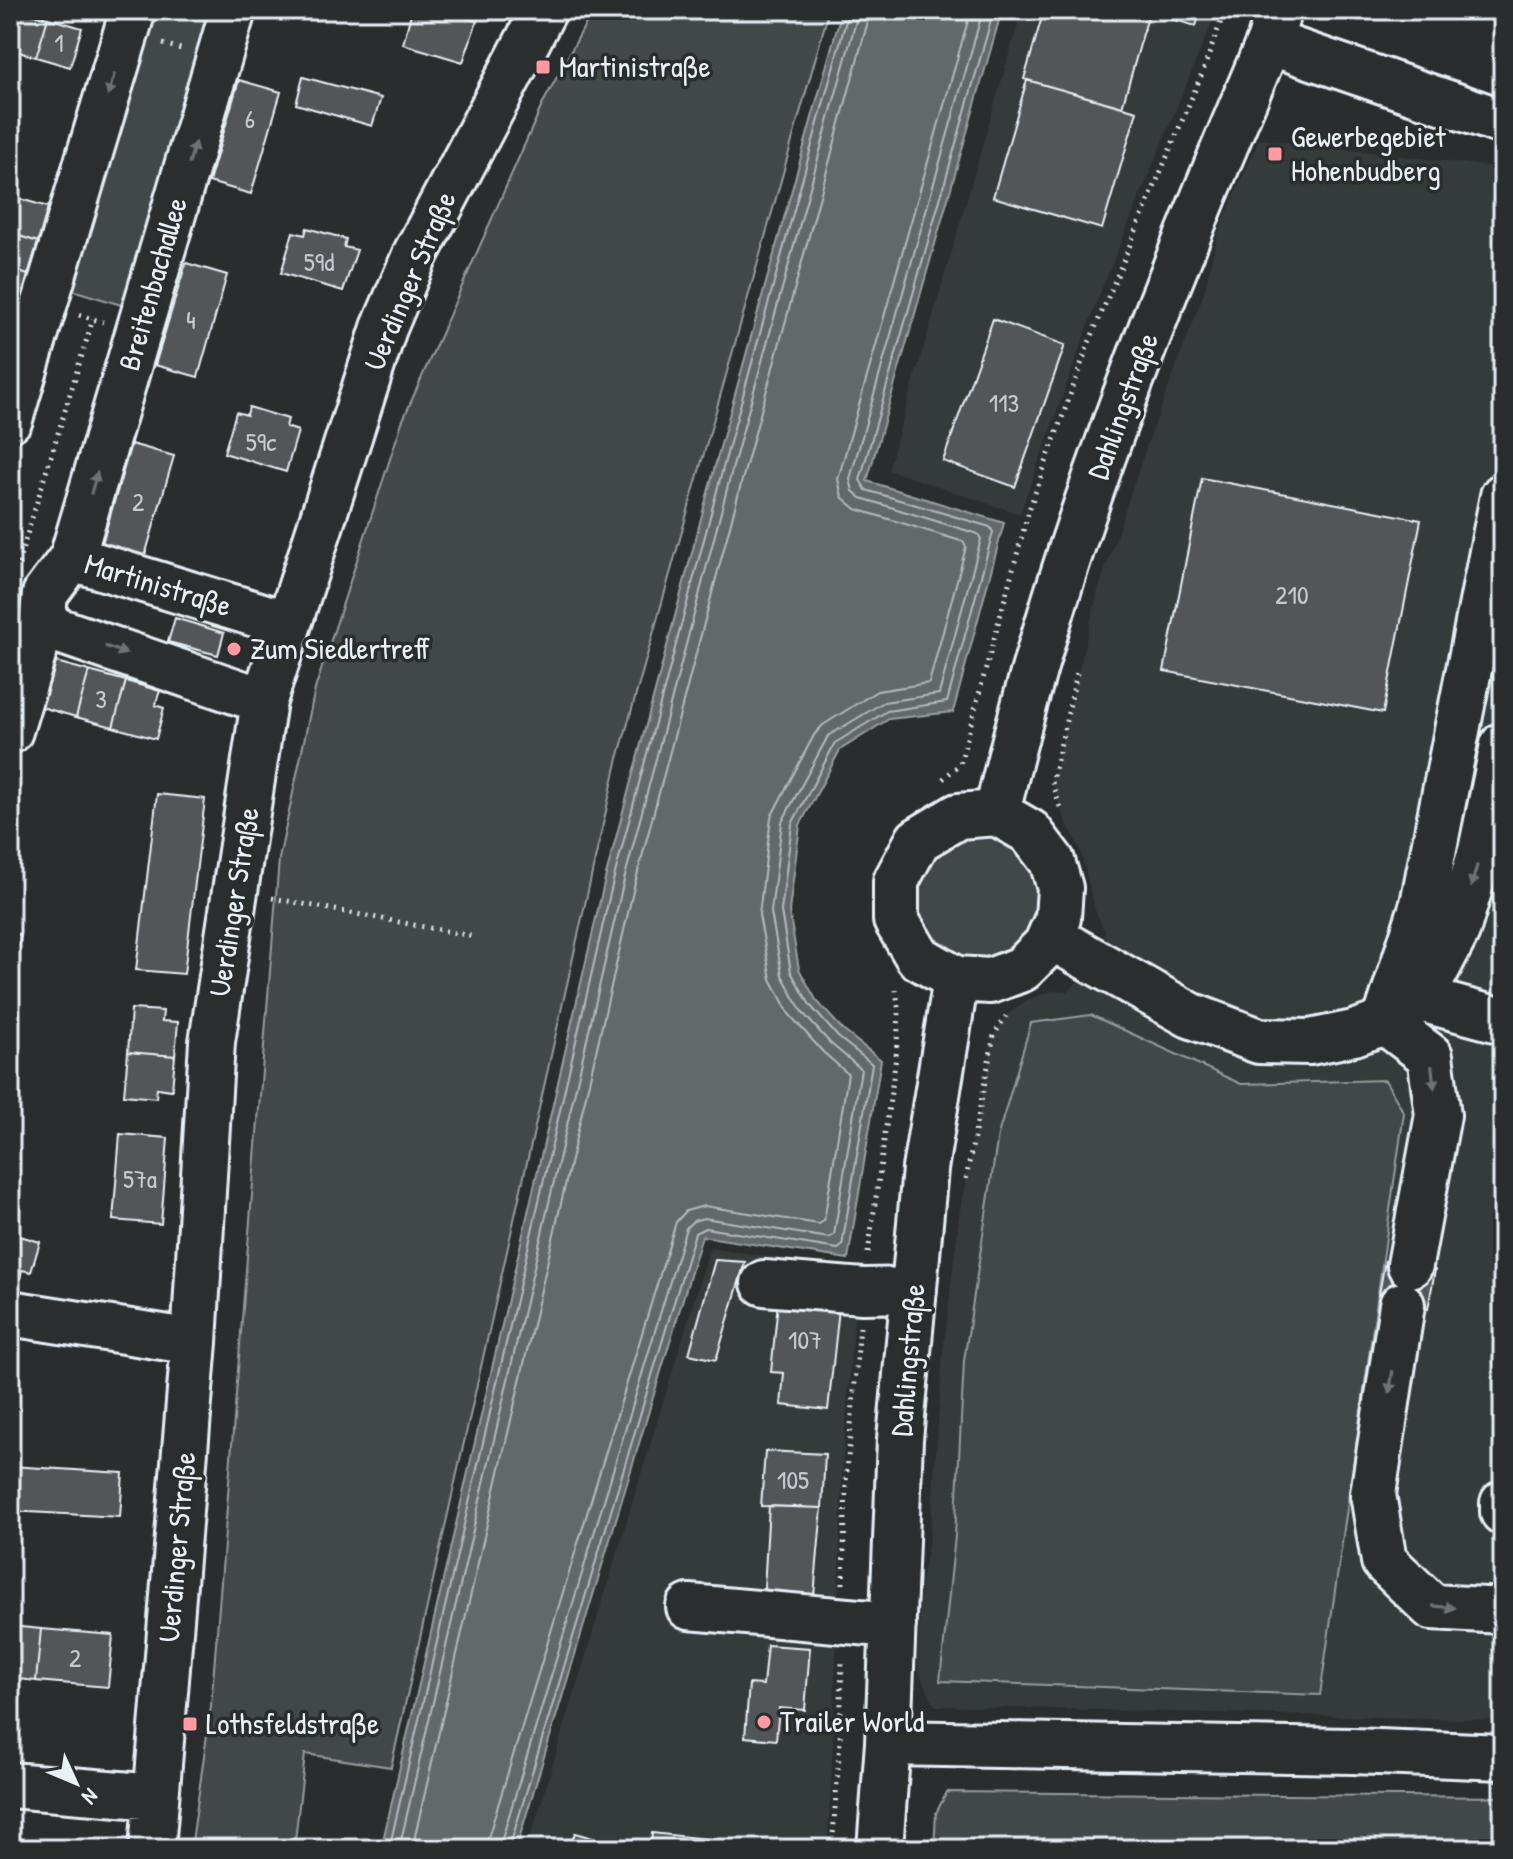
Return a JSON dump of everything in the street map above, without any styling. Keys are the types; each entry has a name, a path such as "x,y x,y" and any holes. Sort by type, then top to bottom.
{"street":[{"name":"Breitenbachallee","path":"72,558 233,10"},
{"name":"Uerdinger Straße","path":"152,1849 194,1342 212,1042 264,701 389,315 416,253 544,10"},
{"path":"10,419 130,16"},
{"path":"1274,26 1503,122"},
{"name":"Dahlingstraße","path":"997,813 1056,600 1128,386 1274,26"},
{"path":"1385,1022 1423,904 1503,496"},
{"name":"Martinistraße","path":"27,599 72,558 288,624"},
{"path":"10,731 27,599 264,701"},
{"path":"1051,937 1190,1015 1259,1041 1310,1042 1354,1033 1385,1022 1421,999 1457,931 1481,851 1503,745"},
{"path":"997,813 1030,832 1052,861 1060,888 1058,918 1051,937 1022,969 990,981 956,979 918,957 896,920 896,881 918,840 958,816 997,813"},
{"name":"Dahlingstraße","path":"880,1849 888,1743 900,1439 925,1169 956,979"},
{"path":"1421,999 1503,1021"},
{"path":"1385,1022 1430,1056 1438,1115 1406,1285 1373,1494 1384,1561 1432,1607 1503,1611"},
{"path":"764,1283 863,1291 914,1290"},
{"path":"10,1313 194,1342"},
{"path":"1503,1503 1503,1512"},
{"path":"689,1607 893,1625"},
{"path":"888,1743 1503,1757"},
{"path":"10,1785 156,1797"}],"path":[{"path":"937,785 960,764 1029,510 1088,345 1203,71 1225,10"},
{"path":"130,16 219,61"},
{"path":"45,304 139,333"},
{"path":"27,599 93,319"},
{"path":"235,892 472,936"},
{"path":"832,1849 840,1742 846,1481 863,1291 896,1057 899,1013 892,980"}],"shaded area":[{"path":"150,10 219,10 131,308 66,288"},
{"path":"593,10 829,10 617,762 391,1767 305,1754 294,1849 191,1849 211,1706 279,859 315,689 402,422 543,103"},
{"path":"1022,10 1217,10 1098,298 1020,514 888,470"},
{"path":"1259,139 1503,168 1503,1720 935,1706 917,1668 921,1582 930,1535 943,1353 960,1209 994,1035 1006,1016 1027,1000 1052,991 1069,991 1095,962 1105,931 1096,913 1080,849 1063,816 1052,782 1098,591 1148,442 1204,293 1218,233"},
{"path":"977,834 1001,839 1021,853 1035,873 1040,897 1035,921 1021,941 1001,955 977,960 953,955 933,941 919,921 914,897 919,873 933,853 953,839"},
{"path":"1091,1015 1241,1084 1385,1080 1404,1113 1320,1695 940,1681 955,1536 964,1361 998,1135 1031,1023"},
{"path":"710,1248 858,1269 843,1456 827,1849 527,1849"},
{"path":"947,1792 1503,1797 1503,1849 934,1849 936,1813"}],"water":[{"path":"842,10 1002,10 867,481 1004,523 953,712 889,719 840,750 800,825 789,911 799,969 816,1000 844,1031 881,1060 848,1259 702,1236 516,1849 381,1849 605,879 715,466"}],"building":[{"path":"14,10 48,18 36,57 15,51 11,63 10,24"},
{"path":"412,10 468,10 465,18 477,21 463,62 403,44"},
{"path":"1044,10 1139,10 1149,13 1122,107 1024,79"},
{"path":"1140,10 1201,10 1196,26"},
{"path":"48,18 82,28 70,67 36,57"},
{"path":"303,77 381,98 372,126 296,104"},
{"path":"239,80 281,92 251,194 209,182"},
{"path":"1027,80 1137,111 1102,229 993,197"},
{"path":"10,196 48,207 38,242 10,233"},
{"path":"307,228 346,239 344,247 357,250 343,291 281,273 293,232 305,235"},
{"path":"10,233 38,242 28,275 10,269"},
{"path":"186,263 227,275 198,377 155,365"},
{"path":"10,269 28,275 19,307 10,305"},
{"path":"10,305 19,307 10,338"},
{"path":"993,319 1065,345 1015,487 943,461"},
{"path":"249,407 288,419 286,427 298,431 286,472 224,453 236,412 247,415"},
{"path":"131,444 174,456 144,559 101,547"},
{"path":"1202,478 1421,520 1383,713 1164,671"},
{"path":"175,618 224,633 218,655 168,642"},
{"path":"56,662 89,671 76,717 34,705 43,674 52,677"},
{"path":"89,671 126,681 113,727 76,717"},
{"path":"126,681 160,691 155,705 164,708 156,739 113,727"},
{"path":"157,794 205,799 184,974 136,970"},
{"path":"10,932 21,935 12,979 10,978"},
{"path":"131,1009 163,1011 162,1021 178,1022 175,1056 128,1052"},
{"path":"128,1052 175,1056 172,1090 157,1088 156,1098 124,1095"},
{"path":"120,1134 168,1138 161,1224 113,1220"},
{"path":"10,1233 40,1242 31,1272 22,1270 18,1284 10,1282"},
{"path":"715,1260 745,1262 716,1360 689,1354"},
{"path":"1385,1261 1435,1270 1428,1309 1378,1300"},
{"path":"778,1302 839,1309 828,1410 781,1405 784,1373 771,1372"},
{"path":"765,1451 825,1454 822,1508 761,1506"},
{"path":"10,1466 123,1473 120,1517 10,1511"},
{"path":"769,1506 822,1508 813,1607 763,1605"},
{"path":"10,1626 41,1629 36,1681 10,1678"},
{"path":"41,1629 113,1635 108,1687 36,1681"},
{"path":"767,1645 810,1648 805,1710 779,1708 776,1740 745,1737 749,1684 763,1685"},
{"path":"575,1833 624,1847 626,1842 648,1849 569,1849"},
{"path":"652,1833 732,1842 732,1849 651,1849"}],"place":[{"name":"Martinistraße","path":"543,67"},
{"name":"Gewerbegebiet Hohenbudberg","path":"1275,154"},
{"name":"Zum Siedlertreff","path":"234,649"},
{"name":"Trailer World","path":"764,1722"},
{"name":"Lothsfeldstraße","path":"190,1724"}]}
